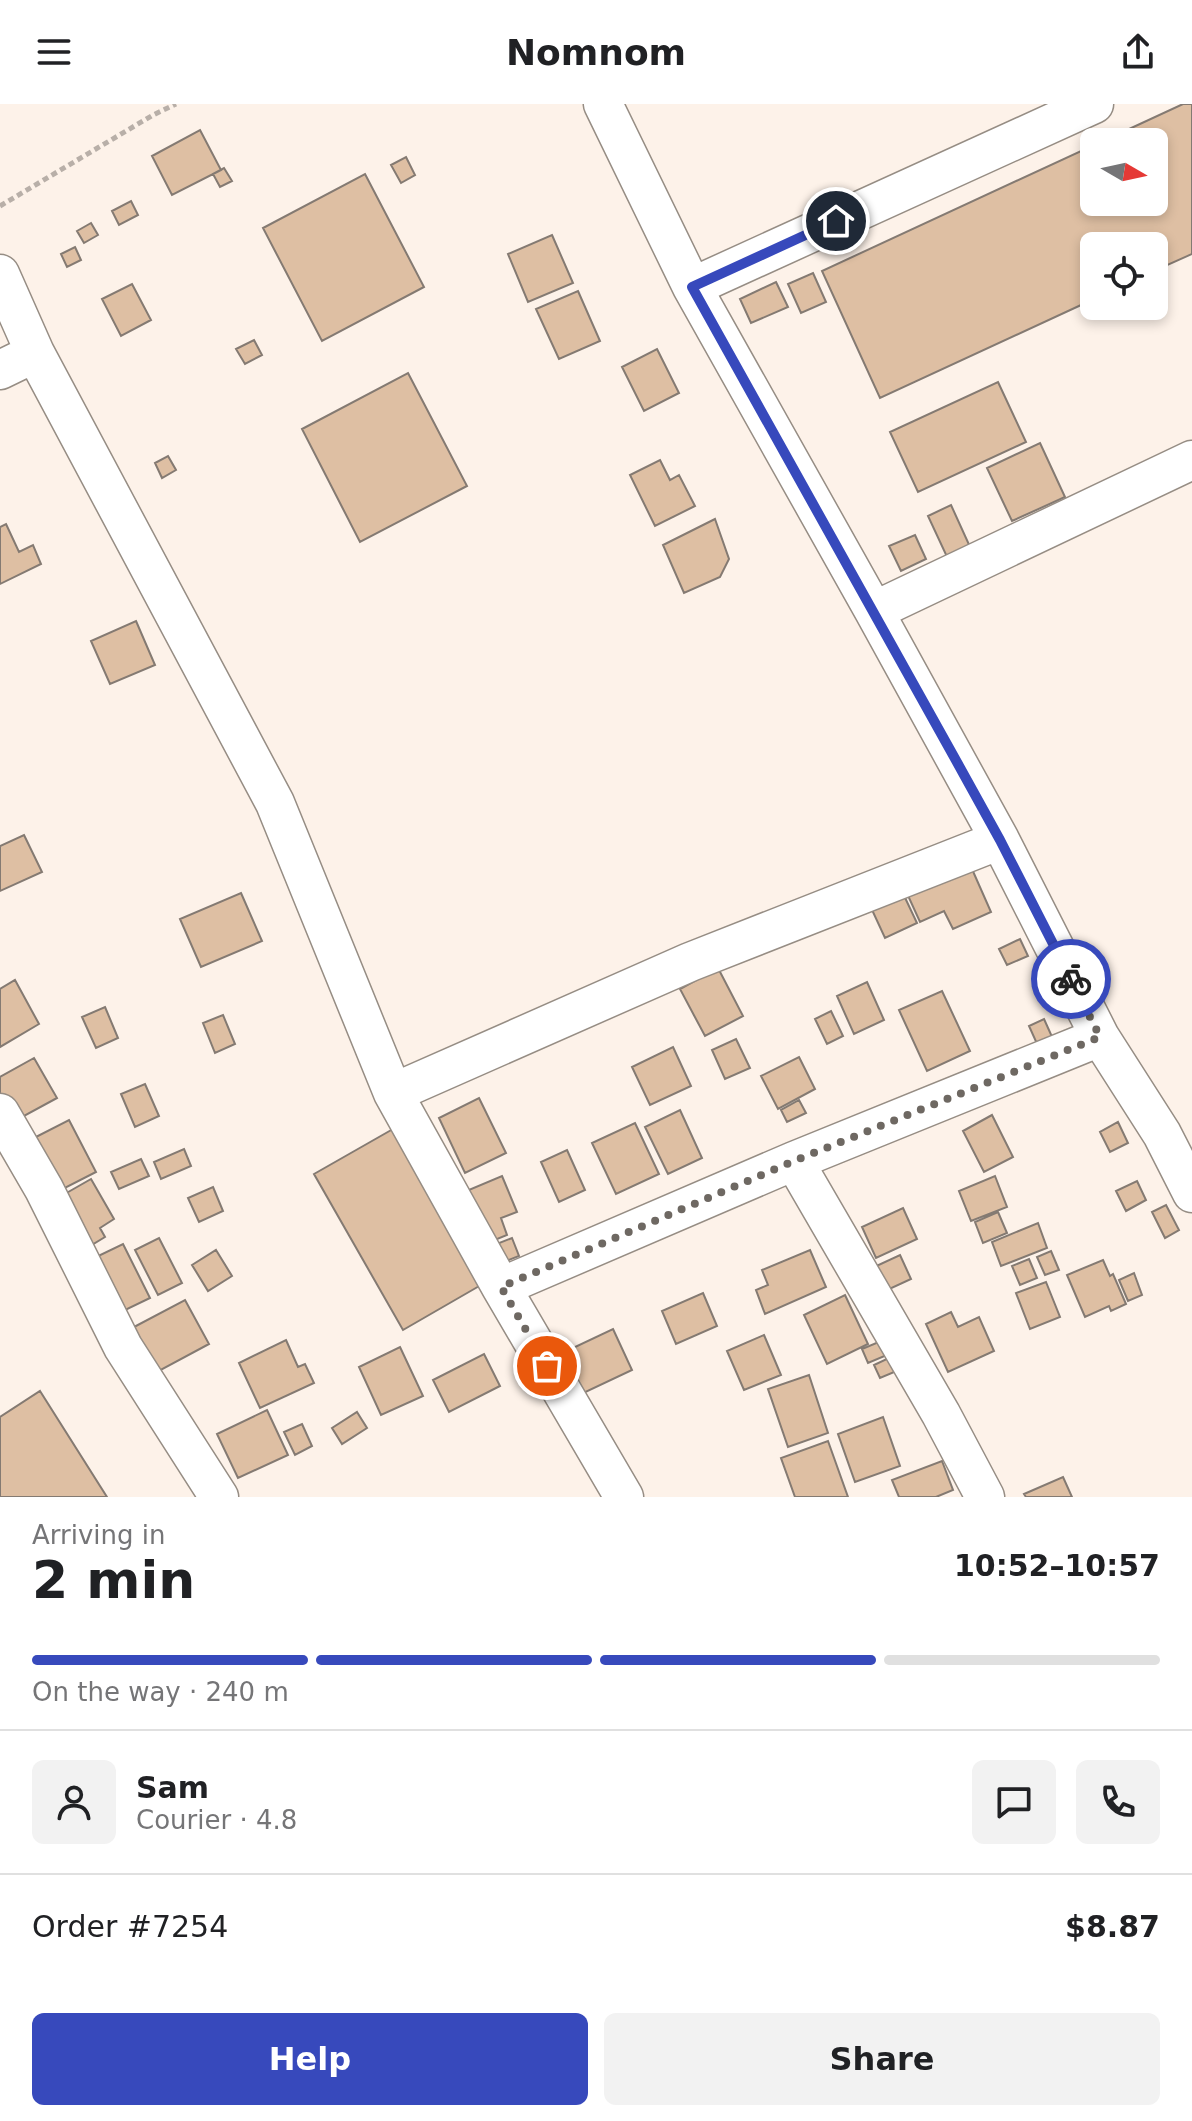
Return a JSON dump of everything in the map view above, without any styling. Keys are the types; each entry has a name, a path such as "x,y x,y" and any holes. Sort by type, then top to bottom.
{"street":[{"path":"603,104 692,287 1000,840 1100,1037 1177,1127 1192,1193"},
{"path":"692,287 1094,104"},
{"path":"0,274 35,353 275,803 393,1093 501,1287 624,1497"},
{"path":"0,370 35,353"},
{"path":"874,611 1192,460"},
{"path":"393,1093 690,962 1000,840"},
{"path":"501,1287 794,1161 1100,1037"},
{"path":"0,1114 44,1189 123,1347 219,1497"},
{"path":"794,1161 941,1414 985,1497"}],"path":[{"path":"0,206 176,104"}],"building":[{"path":"1183,104 1192,104 1192,254 1168,265 1168,232 1080,232 1080,305 880,398 822,271 1080,151 1080,216 1168,216 1168,128 1131,128"},
{"path":"200,130 221,170 172,195 152,156"},
{"path":"406,157 415,175 401,183 391,165"},
{"path":"224,168 232,181 220,187 213,174"},
{"path":"365,174 424,287 322,341 263,228"},
{"path":"131,201 138,215 119,225 112,211"},
{"path":"91,223 98,235 84,243 77,231"},
{"path":"552,235 573,283 528,302 508,254"},
{"path":"75,247 81,260 67,267 61,254"},
{"path":"813,273 826,302 801,313 788,284"},
{"path":"776,282 788,307 751,323 740,299"},
{"path":"132,284 151,320 121,336 102,299"},
{"path":"578,291 600,341 559,359 536,309"},
{"path":"254,340 262,355 245,364 236,349"},
{"path":"657,349 679,393 644,411 622,367"},
{"path":"408,373 467,486 360,542 302,429"},
{"path":"998,382 1026,442 918,492 890,432"},
{"path":"1040,443 1065,497 1012,521 987,468"},
{"path":"168,456 176,470 162,478 155,463"},
{"path":"660,460 670,480 679,475 695,506 655,526 630,475"},
{"path":"951,505 971,549 948,559 928,516"},
{"path":"715,519 729,559 720,577 684,593 663,545"},
{"path":"6,524 19,552 33,545 41,564 0,584 0,527"},
{"path":"915,535 926,559 901,571 889,546"},
{"path":"136,621 155,665 110,684 91,641"},
{"path":"24,835 42,872 0,891 0,846"},
{"path":"968,860 991,912 953,929 944,911 920,922 905,889"},
{"path":"899,885 917,923 885,938 867,899"},
{"path":"241,893 262,941 201,967 180,919"},
{"path":"1020,939 1028,956 1007,965 999,949"},
{"path":"718,968 743,1016 705,1036 680,989"},
{"path":"15,980 39,1024 0,1047 0,989"},
{"path":"867,982 884,1020 854,1034 837,996"},
{"path":"942,991 970,1051 927,1071 899,1010"},
{"path":"105,1007 118,1038 96,1048 82,1017"},
{"path":"831,1011 843,1036 827,1044 815,1019"},
{"path":"223,1015 235,1044 215,1053 203,1023"},
{"path":"1044,1019 1053,1039 1038,1046 1029,1026"},
{"path":"736,1039 750,1068 725,1079 712,1050"},
{"path":"673,1047 691,1086 650,1105 632,1067"},
{"path":"799,1057 815,1089 778,1109 761,1076"},
{"path":"34,1058 57,1098 13,1122 0,1098 0,1077"},
{"path":"145,1084 159,1116 135,1127 121,1094"},
{"path":"479,1098 506,1153 465,1173 439,1118"},
{"path":"799,1100 806,1113 787,1122 781,1110"},
{"path":"680,1110 702,1158 668,1174 645,1127"},
{"path":"992,1115 1013,1157 984,1172 963,1131"},
{"path":"69,1120 96,1172 57,1192 30,1140"},
{"path":"1118,1122 1128,1143 1110,1152 1100,1132"},
{"path":"635,1123 659,1174 616,1194 592,1143"},
{"path":"393,1129 481,1285 403,1330 314,1174"},
{"path":"184,1149 191,1166 161,1179 154,1162"},
{"path":"567,1150 585,1190 559,1202 541,1162"},
{"path":"141,1159 149,1176 119,1189 111,1172"},
{"path":"502,1176 517,1212 501,1218 507,1235 485,1244 464,1192"},
{"path":"995,1176 1007,1207 971,1221 959,1191"},
{"path":"91,1179 114,1219 100,1228 105,1237 85,1249 56,1199"},
{"path":"1137,1181 1146,1200 1126,1211 1116,1191"},
{"path":"213,1187 223,1211 199,1222 188,1198"},
{"path":"1166,1205 1179,1230 1165,1238 1152,1212"},
{"path":"903,1208 917,1239 876,1258 862,1227"},
{"path":"998,1212 1007,1233 983,1243 975,1222"},
{"path":"1038,1223 1047,1248 1001,1266 992,1242"},
{"path":"159,1238 182,1283 158,1295 135,1250"},
{"path":"512,1238 519,1256 501,1263 494,1245"},
{"path":"123,1244 150,1298 119,1313 92,1259"},
{"path":"216,1250 232,1276 208,1291 192,1265"},
{"path":"810,1250 826,1287 765,1314 756,1290 768,1285 762,1270"},
{"path":"1051,1251 1059,1270 1045,1275 1037,1257"},
{"path":"900,1255 911,1279 883,1292 872,1268"},
{"path":"1029,1259 1037,1278 1020,1285 1012,1266"},
{"path":"1103,1260 1126,1304 1111,1311 1109,1306 1085,1317 1067,1275"},
{"path":"1134,1273 1142,1295 1128,1301 1119,1280"},
{"path":"1046,1282 1060,1317 1030,1329 1016,1293"},
{"path":"703,1293 717,1326 676,1344 662,1311"},
{"path":"845,1295 868,1344 827,1364 804,1315"},
{"path":"185,1300 209,1344 157,1372 134,1327"},
{"path":"951,1312 958,1327 979,1317 994,1351 948,1372 926,1324"},
{"path":"613,1329 632,1370 575,1397 556,1356"},
{"path":"764,1335 781,1375 744,1390 727,1351"},
{"path":"286,1340 298,1367 305,1364 314,1383 260,1408 239,1363"},
{"path":"881,1341 887,1355 868,1363 862,1349"},
{"path":"400,1347 423,1396 381,1415 359,1367"},
{"path":"484,1354 500,1386 449,1412 433,1380"},
{"path":"893,1356 899,1370 880,1378 874,1365"},
{"path":"809,1375 828,1433 788,1447 768,1389"},
{"path":"40,1391 107,1497 0,1497 0,1417"},
{"path":"267,1410 288,1455 238,1478 217,1434"},
{"path":"357,1412 367,1428 342,1444 332,1428"},
{"path":"883,1417 900,1466 855,1482 838,1434"},
{"path":"302,1424 312,1446 295,1455 284,1432"},
{"path":"828,1441 848,1497 795,1497 781,1458"},
{"path":"942,1461 953,1490 936,1497 899,1497 892,1480"},
{"path":"1063,1477 1072,1497 1026,1497 1024,1494"}],"way so far":[{"path":"547,1366 501,1287 794,1161 1100,1037 1071,979"}],"route":[{"path":"836,221 692,287 1000,840 1071,979"}]}
